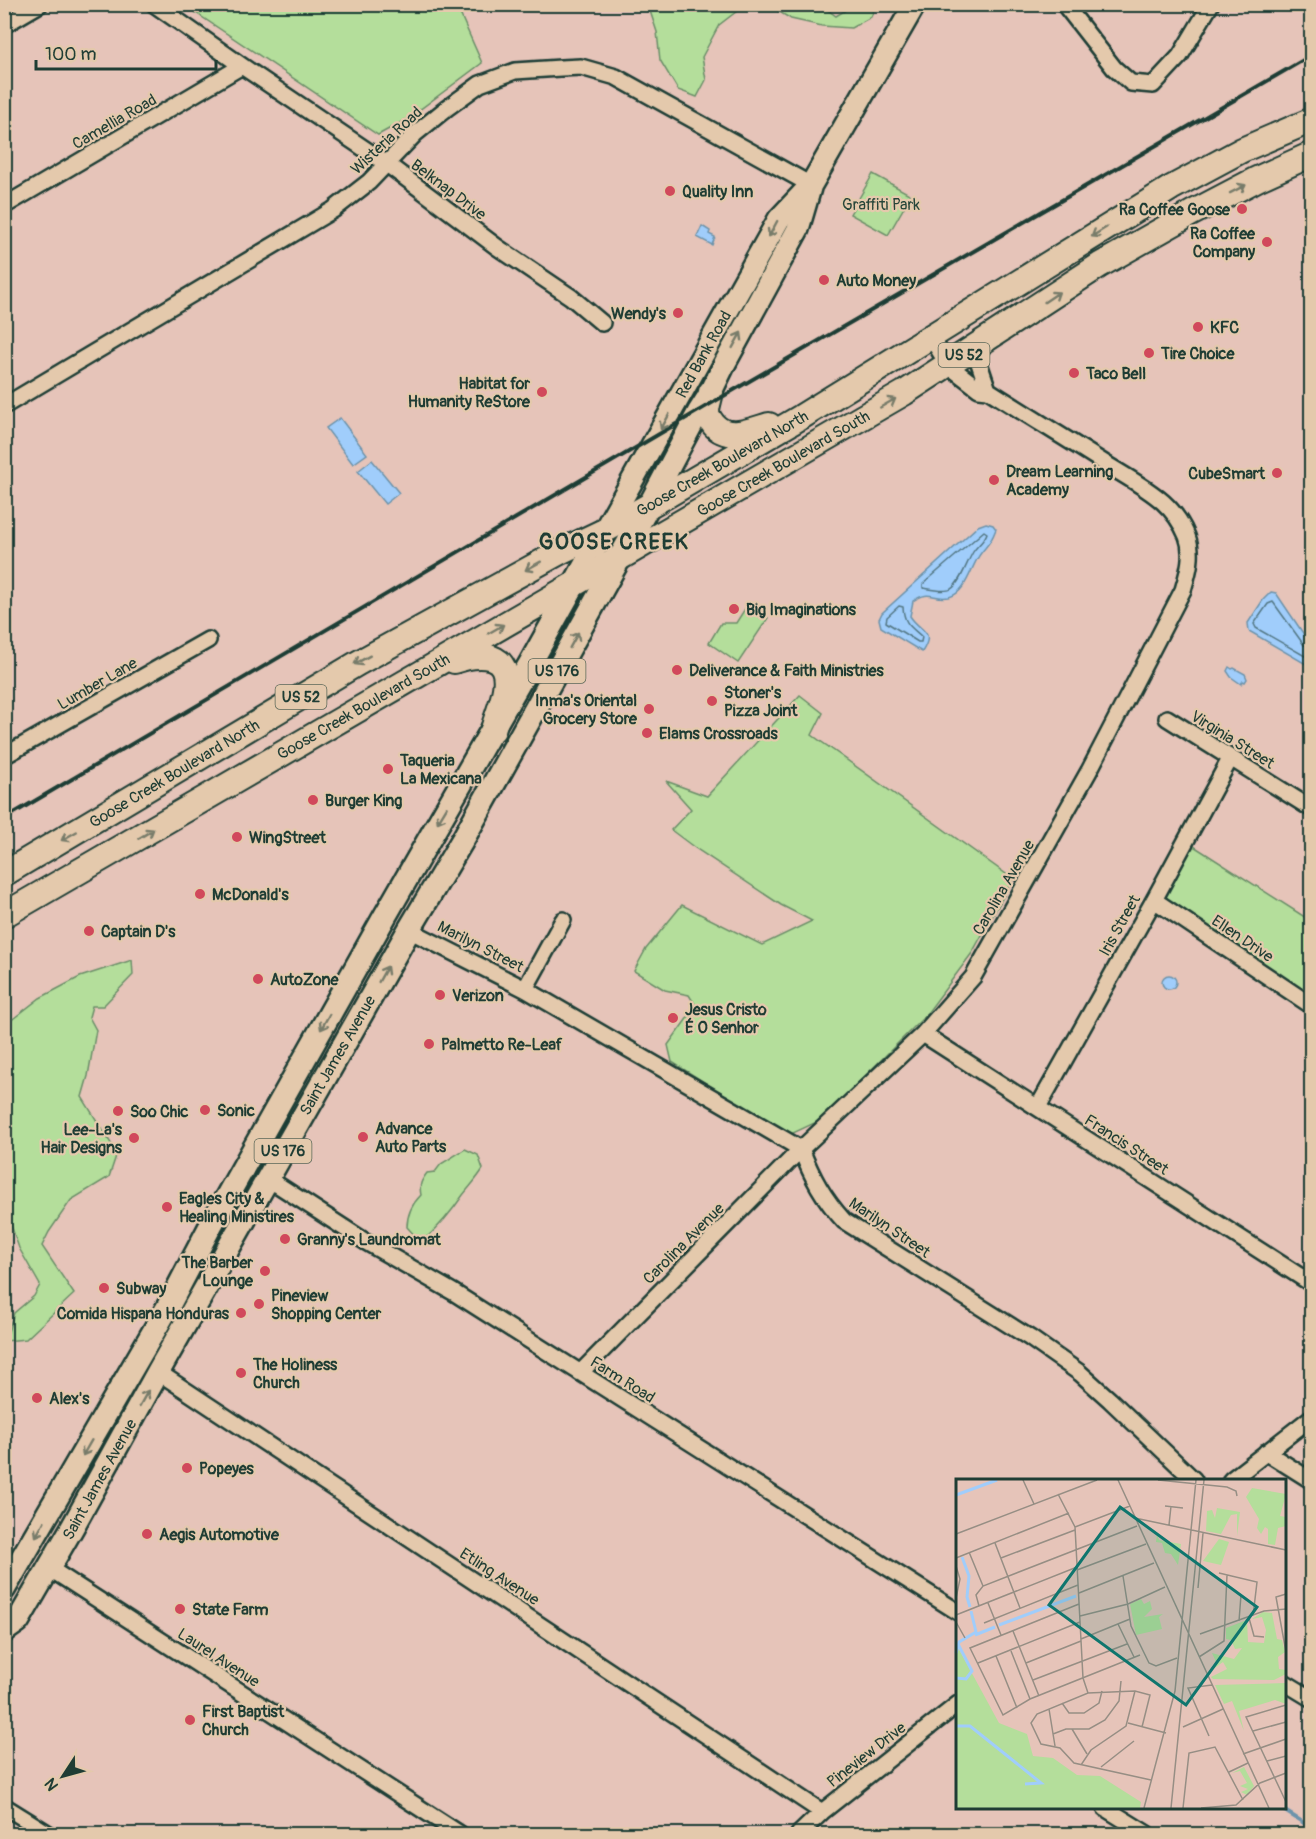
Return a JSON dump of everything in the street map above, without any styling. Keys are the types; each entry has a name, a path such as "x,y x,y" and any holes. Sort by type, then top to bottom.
{"highway":[{"name":"Goose Creek Boulevard North","path":"4,874 357,663 560,552 648,507 801,417 1171,188 1242,150 1311,120"},
{"name":"Goose Creek Boulevard South","path":"4,915 904,393 1116,256 1207,205 1311,154"},
{"path":"711,392 707,410 708,417 716,427 726,433 740,433 801,417"},
{"path":"426,669 466,657 484,655 494,657 502,666 505,674 505,689 493,730"}],"main road":[{"name":"Red Bank Road","path":"604,531 779,219 811,185 915,4"},
{"name":"Red Bank Road","path":"648,507 798,229 811,185"},
{"name":"Saint James Avenue","path":"4,1631 18,1621 49,1569 266,1181 462,841 648,507"},
{"name":"Saint James Avenue","path":"4,1589 169,1305 212,1223 604,531"},
{"path":"266,1181 262,1163 277,1132 279,1119 274,1113"},
{"path":"158,1372 152,1360 160,1342 169,1305"}],"street":[{"path":"4,25 40,4"},
{"name":"Belknap Drive","path":"154,4 387,164 497,248 572,297 602,323"},
{"path":"1064,4 1114,68 1131,83 1153,85 1180,56 1211,4"},
{"name":"Camellia Road","path":"4,206 242,66"},
{"name":"Wisteria Road","path":"4,406 333,210 369,182 415,134 447,108 480,84 514,71 581,68 616,77 811,185"},
{"name":"Carolina Avenue","path":"580,1373 801,1149 923,1034 973,977 1089,771 1183,590 1190,561 1190,548 1187,537 1174,514 1163,502 1128,477 988,390 979,389 948,365 931,337"},
{"path":"977,346 978,360 988,390"},
{"name":"Lumber Lane","path":"4,756 208,640"},
{"name":"Virginia Street","path":"1167,718 1311,809"},
{"name":"Iris Street","path":"1038,1107 1230,759"},
{"name":"Ellen Drive","path":"1154,900 1311,1006"},
{"path":"525,988 563,920"},
{"name":"Marilyn Street","path":"409,930 525,988 801,1149 812,1176 828,1204 844,1221 1030,1338 1080,1373 1193,1479"},
{"name":"Francis Street","path":"923,1034 1311,1284"},
{"name":"Farm Road","path":"266,1181 278,1185 366,1242 453,1292 956,1611"},
{"name":"Etling Avenue","path":"158,1372 822,1812"},
{"path":"1232,1479 1311,1417"},
{"path":"1266,1452 1311,1481"},
{"name":"Laurel Avenue","path":"49,1569 460,1834"},
{"path":"1286,1683 1311,1699"},
{"name":"Pineview Drive","path":"799,1834 822,1812 955,1709"},
{"path":"4,1806 49,1834"},
{"path":"1107,1809 1147,1834"}],"green space":[{"path":"184,5 460,5 458,9 482,63 407,119 378,135"},
{"path":"652,5 745,5 719,25 702,57 706,80 697,97 678,90 660,60 657,32 649,8"},
{"path":"768,5 821,5 836,16 854,5 876,5 871,17 851,28 822,26 791,19"},
{"name":"Graffiti Park","path":"873,174 911,195 888,235 850,214"},
{"path":"748,604 768,618 738,663 709,643 721,623 736,623"},
{"path":"800,695 823,713 812,735 1013,879 972,953 925,1016 821,1120 789,1135 672,1062 668,1045 696,1006 689,995 665,990 634,971 646,949 682,905 762,945 812,921 781,905 671,830 691,809 666,781 707,796"},
{"path":"1189,843 1311,921 1311,1000 1161,896"},
{"path":"132,960 133,975 103,1006 92,1006 89,1017 96,1030 82,1097 117,1153 109,1177 71,1200 42,1246 74,1294 26,1339 5,1341 14,1313 34,1296 40,1285 19,1248 5,1208 5,1025 40,998 80,977"},
{"path":"465,1149 478,1155 483,1169 437,1228 426,1238 417,1238 407,1227 407,1222 415,1202 421,1195 422,1181 427,1173 435,1172 441,1164"}],"water":[{"path":"702,226 715,237 712,245 697,237"},
{"path":"340,418 367,454 353,464 326,428"},
{"path":"372,460 399,493 385,504 358,471"},
{"path":"986,523 993,525 996,529 960,590 949,597 928,595 913,601 910,616 927,635 926,645 922,652 881,627 879,619 882,613 978,526"},
{"path":"1271,592 1276,593 1311,645 1311,667 1249,631 1248,623"},
{"path":"1229,667 1245,674 1247,679 1245,682 1241,684 1231,677 1227,671"},
{"path":"1169,975 1174,977 1176,982 1174,987 1169,989 1164,987 1162,982 1164,977"}],"waterway":[{"path":"1282,1809 1312,1828"}],"railway":[{"path":"4,819 734,390 1312,55"}],"place":[{"name":"Quality Inn","path":"670,191"},
{"name":"Ra Coffee Goose","path":"1242,209"},
{"name":"Ra Coffee Company","path":"1267,242"},
{"name":"Auto Money","path":"824,280"},
{"name":"Wendy's","path":"678,313"},
{"name":"KFC","path":"1198,327"},
{"name":"Tire Choice","path":"1149,353"},
{"name":"Taco Bell","path":"1074,373"},
{"name":"Habitat for Humanity ReStore","path":"542,392"},
{"name":"CubeSmart","path":"1277,473"},
{"name":"Dream Learning Academy","path":"994,480"},
{"name":"Big Imaginations","path":"734,609"},
{"name":"Deliverance & Faith Ministries","path":"677,670"},
{"name":"Stoner's Pizza Joint","path":"712,701"},
{"name":"Inma's Oriental Grocery Store","path":"649,709"},
{"name":"Elams Crossroads","path":"647,733"},
{"name":"Taqueria La Mexicana","path":"388,769"},
{"name":"Burger King","path":"313,800"},
{"name":"WingStreet","path":"237,837"},
{"name":"McDonald's","path":"200,894"},
{"name":"Captain D's","path":"89,931"},
{"name":"AutoZone","path":"258,979"},
{"name":"Verizon","path":"440,995"},
{"name":"Jesus Cristo É O Senhor","path":"673,1018"},
{"name":"Palmetto Re-Leaf","path":"429,1044"},
{"name":"Sonic","path":"205,1110"},
{"name":"Soo Chic","path":"118,1111"},
{"name":"Advance Auto Parts","path":"363,1137"},
{"name":"Lee-La's Hair Designs","path":"134,1138"},
{"name":"Eagles City & Healing Ministires","path":"167,1207"},
{"name":"Granny's Laundromat","path":"285,1239"},
{"name":"The Barber Lounge","path":"265,1271"},
{"name":"Subway","path":"104,1288"},
{"name":"Pineview Shopping Center","path":"259,1304"},
{"name":"Comida Hispana Honduras","path":"241,1313"},
{"name":"The Holiness Church","path":"241,1373"},
{"name":"Alex's","path":"37,1398"},
{"name":"Popeyes","path":"187,1468"},
{"name":"Aegis Automotive","path":"147,1534"},
{"name":"State Farm","path":"180,1609"},
{"name":"First Baptist Church","path":"190,1720"}],"district":[{"name":"GOOSE CREEK","path":"614,541"}]}
